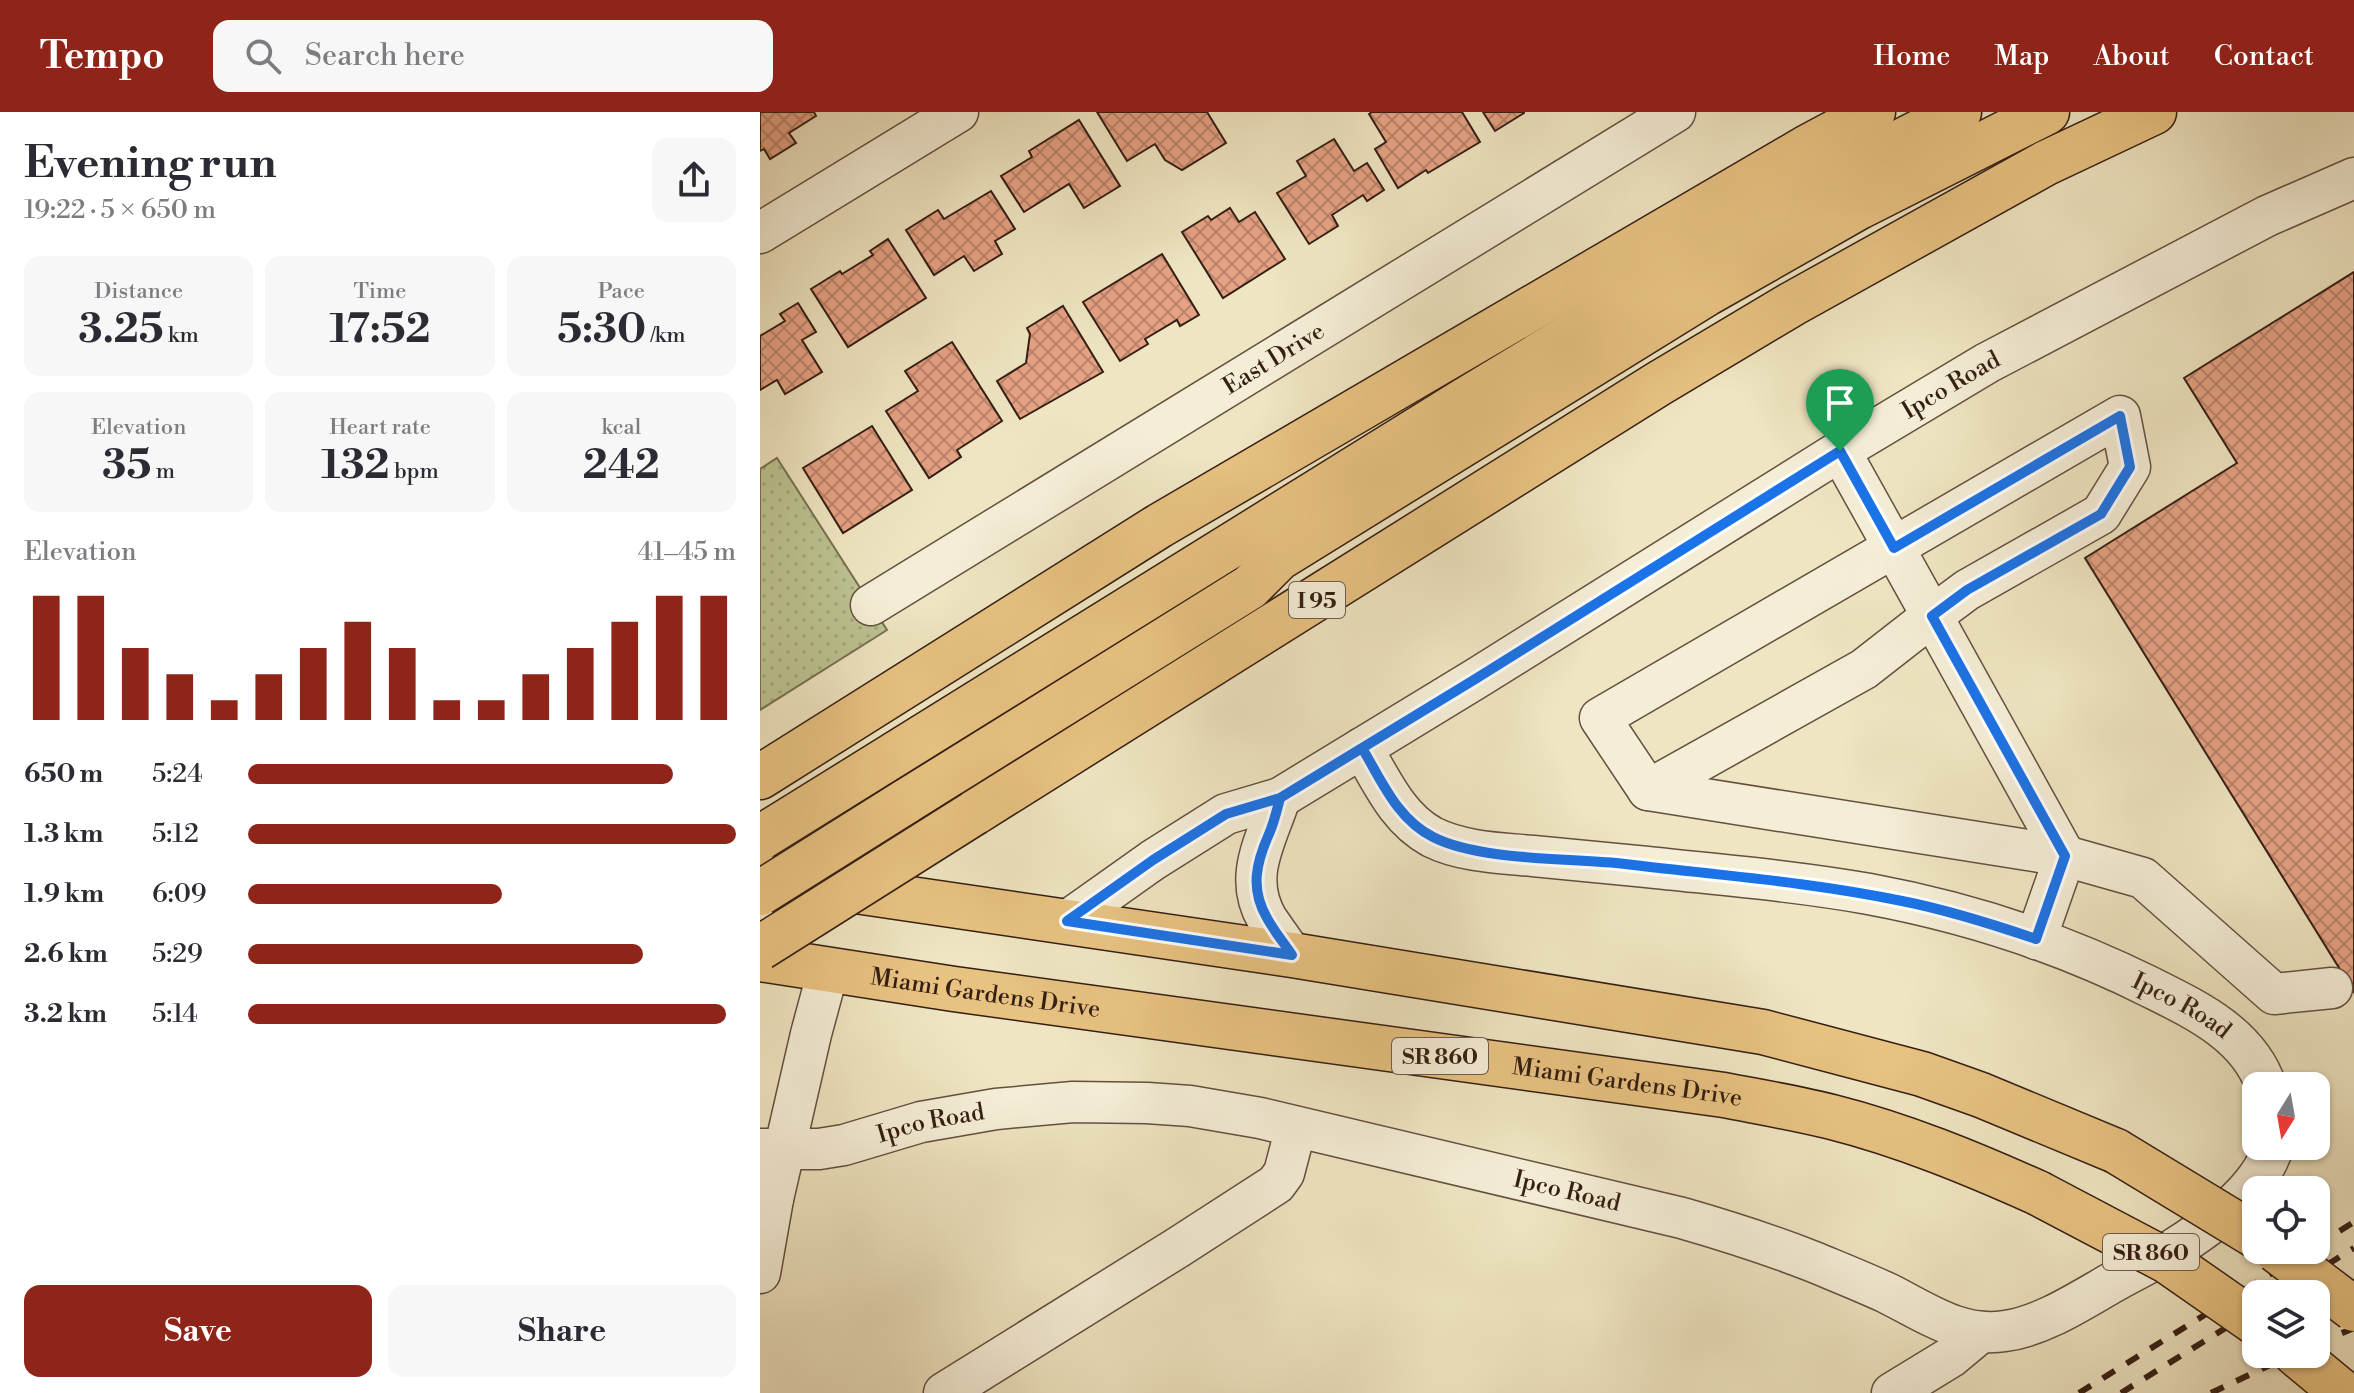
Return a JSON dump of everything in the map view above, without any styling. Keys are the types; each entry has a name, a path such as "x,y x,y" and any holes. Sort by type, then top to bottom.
{"main road":[{"path":"760,777 1159,526 1792,156 1873,112"},
{"path":"760,814 817,790 1826,181 1959,112"},
{"path":"760,893 1250,587 1279,558 1706,294 1859,207 2047,112"},
{"name":"I 95","path":"760,948 1658,384 1792,304 1993,192 2154,112"},
{"path":"1250,587 1292,574 1577,396 1658,384"},
{"path":"760,838 817,790 1116,592 1142,563 1159,526"},
{"name":"SR 860","path":"760,877 1292,955 1787,1037 1922,1074 2116,1151 2242,1228"},
{"name":"Miami Gardens Drive","path":"760,959 1711,1093 1834,1117 1927,1147 2038,1193 2167,1261 2242,1313"},
{"path":"2295,1264 2354,1309"},
{"path":"2313,1368 2343,1393"}],"street":[{"path":"760,233 958,112"},
{"name":"East Drive","path":"871,605 1675,112"},
{"name":"Ipco Road","path":"1067,921 1153,860 1226,814 1280,798 1987,363 2267,216 2354,178"},
{"path":"1648,790 1864,669 1967,590 2101,514 2130,467 2120,416 1600,718 1648,790 2065,856 2143,878 2274,994 2332,988"},
{"path":"1840,451 2065,856 2036,939"},
{"name":"Ipco Road","path":"1362,748 1398,809 1426,833 1455,845 1507,854 1782,882 1867,894 1956,914 2036,939 2142,983 2191,1008 2217,1024 2244,1048 2260,1072"},
{"path":"1280,798 1262,847 1255,878 1266,918 1292,955"},
{"path":"760,1273 772,1150 811,1034 828,971"},
{"name":"Ipco Road","path":"772,1150 844,1145 921,1122 975,1111 1073,1102 1125,1101 1190,1106 1296,1127 1655,1211 1741,1235 1866,1284 1952,1326 1981,1332 2007,1331 2052,1315 2186,1241 2217,1218 2252,1184 2268,1160"},
{"path":"944,1393 1270,1188 1284,1173 1296,1127"},
{"path":"1892,1393 1951,1357 1981,1332"}],"green space":[{"path":"777,458 887,630 760,710 760,469"}],"building":[{"path":"760,112 814,112 816,116 789,133 796,143 770,159 764,149 760,151"},
{"path":"1097,112 1207,112 1226,143 1182,170 1165,160 1155,144 1127,161"},
{"path":"1462,112 1480,142 1398,188 1375,149 1386,142 1369,114"},
{"path":"1483,112 1524,112 1524,113 1495,131"},
{"path":"1079,120 1120,186 1084,208 1069,184 1024,212 1001,176 1032,157 1029,151"},
{"path":"1334,139 1354,171 1367,163 1384,190 1367,201 1363,195 1332,215 1338,226 1309,244 1277,193 1306,176 1297,161"},
{"path":"991,191 1015,229 995,241 1002,254 974,271 964,256 934,275 906,230 938,210 944,219"},
{"path":"1230,208 1239,222 1255,212 1285,259 1223,298 1182,232 1208,216 1211,220"},
{"path":"888,239 926,298 848,347 811,289 873,255 870,251"},
{"path":"1162,254 1199,315 1180,326 1177,320 1145,339 1148,344 1120,361 1083,302"},
{"path":"2354,272 2354,992 2085,558 2237,463 2184,378"},
{"path":"798,303 816,332 802,340 822,372 785,394 777,380 760,390 760,336 785,321 780,314"},
{"path":"1063,306 1103,372 1020,419 997,381 1026,363 1030,334 1027,328"},
{"path":"952,342 1002,421 957,450 961,457 929,478 886,411 918,391 905,371"},
{"path":"872,426 912,490 843,533 803,468"}],"railway":[{"path":"2330,1237 2354,1222"},
{"path":"2303,1280 2354,1248"},
{"path":"2079,1393 2286,1264"},
{"path":"2121,1393 2242,1318"},
{"path":"2330,1338 2354,1328"},
{"path":"2211,1393 2264,1368"}],"route":[{"path":"1840,451 1280,798 1226,814 1153,860 1067,921 1292,955 1266,918 1257,894 1255,878 1262,847 1280,798 1362,748 1398,809 1426,833 1455,845 1507,854 1782,882 1867,894 1975,919 2036,939 2065,856 1932,616 1967,590 2101,514 2130,467 2120,416 1894,548 1840,451"}]}
